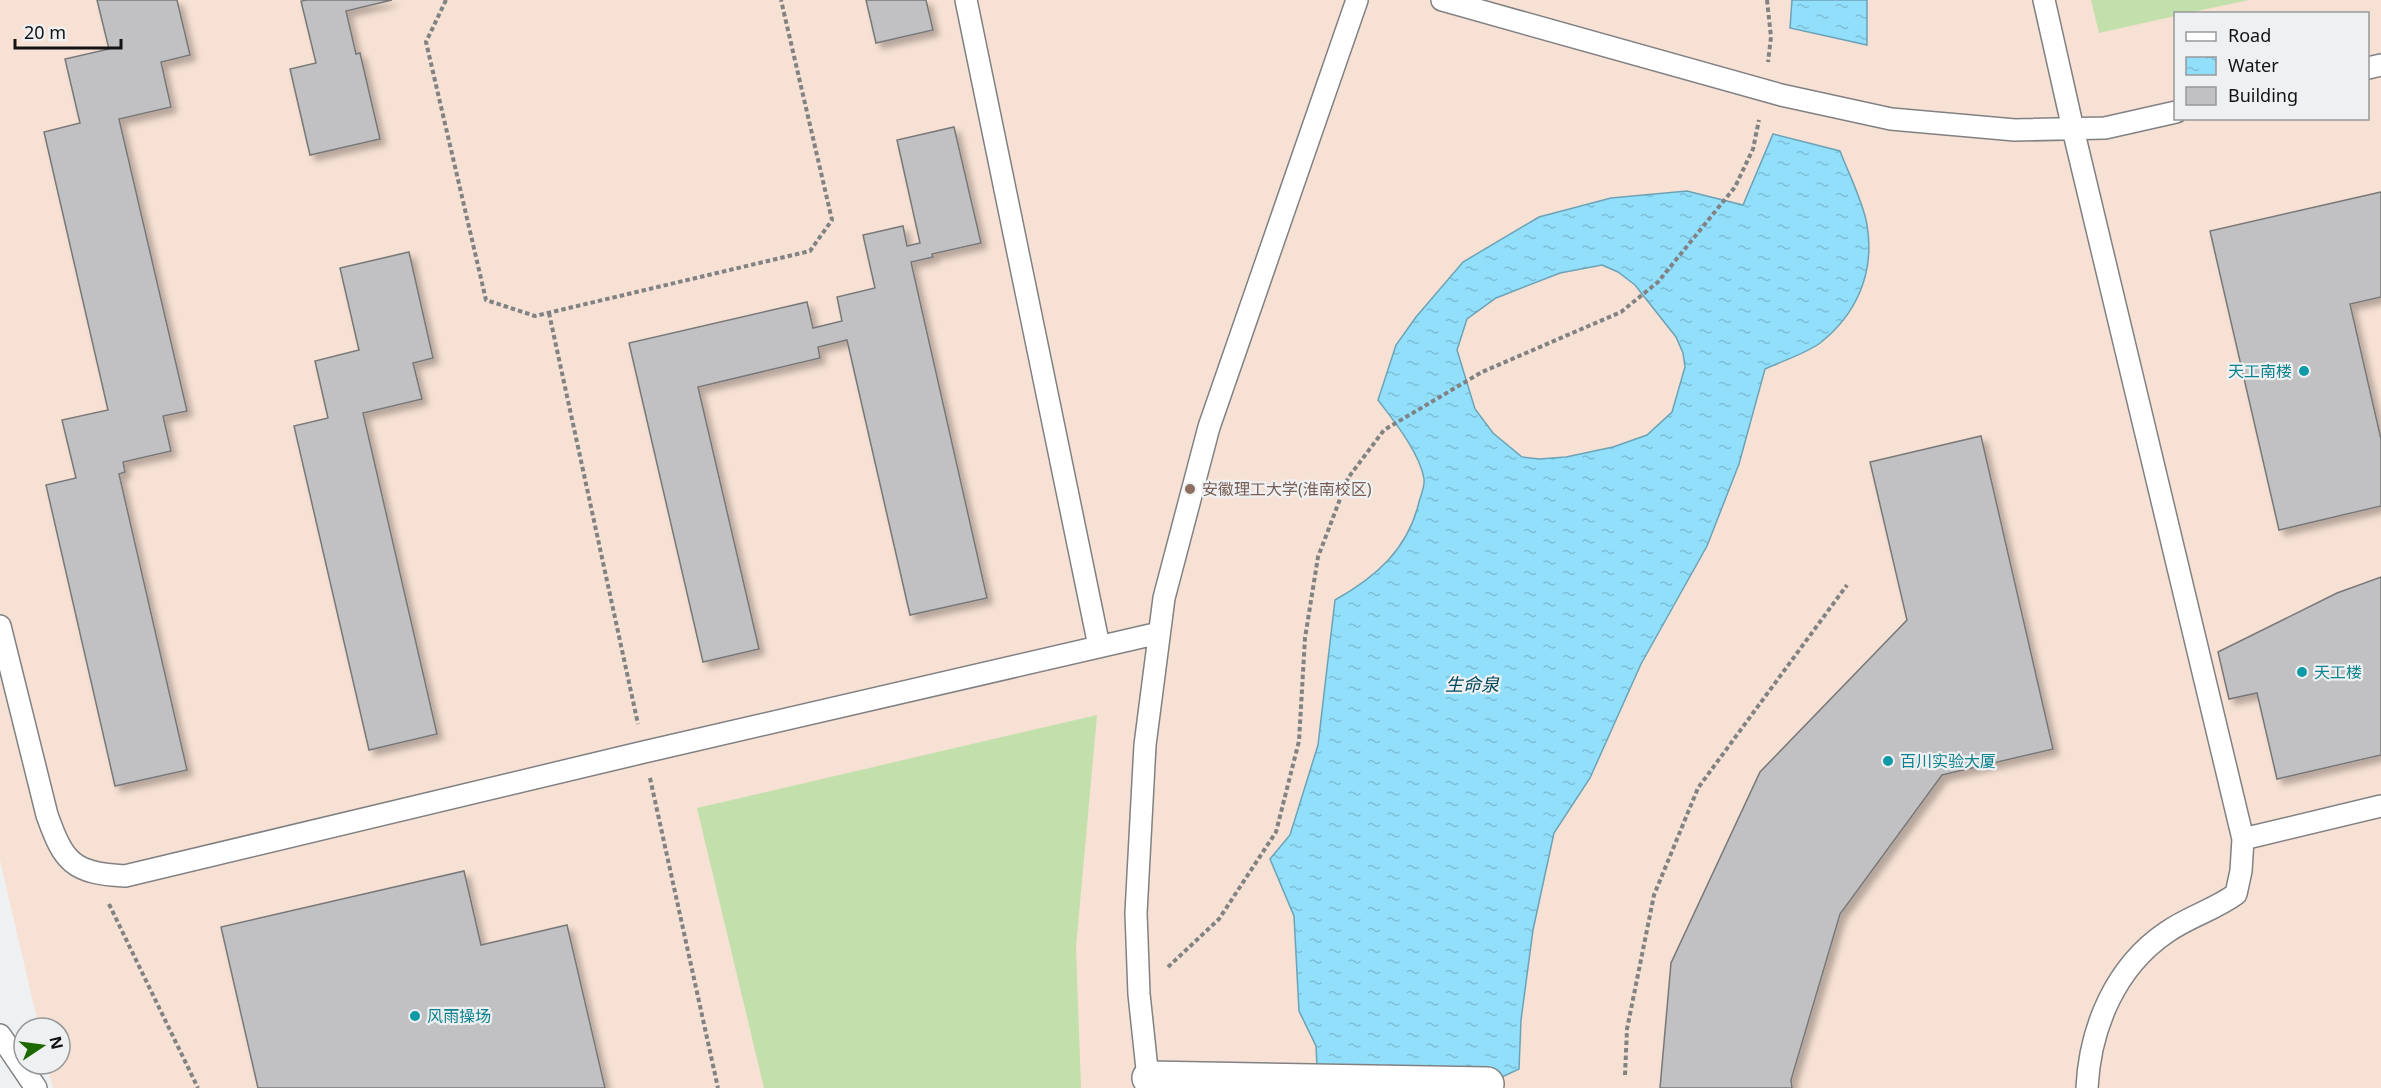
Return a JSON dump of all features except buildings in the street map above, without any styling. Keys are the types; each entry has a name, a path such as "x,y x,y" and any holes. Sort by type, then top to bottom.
{"street":[{"path":"1149,1083 1487,1084"}],"lane":[{"path":"966,0 1099,646"},
{"path":"1149,1083 1139,994 1136,913 1144,757 1164,598 1209,427 1358,0"},
{"path":"1442,0 1781,95 1891,119 2015,130 2073,129 2105,128 2174,112"},
{"path":"2044,0 2243,839 2241,872 2236,894 2223,904 2167,932 2143,952 2123,976 2107,1003 2095,1032 2088,1063 2088,1088"},
{"path":"0,626 47,815 57,843 66,856 79,868 94,874 125,876 644,752 1159,633"},
{"path":"2243,839 2381,806"},
{"path":"0,1035 36,1088"}],"path":[{"path":"446,0 426,42 486,300 535,316 810,251 832,220 781,0"},
{"path":"1139,994 1219,919 1276,832 1299,741 1305,638 1318,557 1348,477 1384,430 1482,372 1621,312 1658,282 1673,266 1735,187"},
{"path":"549,313 718,1088"},
{"path":"1625,1075 1627,1029 1654,895 1698,788 1847,585"},
{"path":"94,874 198,1088"}],"shaded area":[{"name":"安徽理工大学(淮南校区)","path":"0,0 2381,0 2381,1088 53,1088 50,1076 72,1076 72,1016 36,1016 0,860"}],"green space":[{"path":"2091,0 2249,0 2193,12 2174,12 2174,16 2099,33"},
{"path":"1097,715 1076,947 1081,1088 764,1088 697,808"}],"water":[{"path":"1792,0 1867,0 1867,45 1790,28"},
{"name":"生命泉","path":"1773,134 1840,151 1867,225 1869,242 1865,275 1853,305 1833,332 1807,351 1765,369 1739,464 1707,546 1641,664 1590,778 1554,833 1533,930 1521,1020 1519,1069 1487,1084 1318,1088 1316,1046 1299,1011 1294,916 1270,859 1290,835 1318,745 1335,600 1364,582 1398,548 1414,519 1423,488 1422,469 1417,459 1406,438 1378,400 1396,345 1416,317 1463,262 1539,217 1611,198 1687,191 1743,205","holes":["1602,265 1618,272 1635,285 1676,337 1683,353 1685,367 1672,412 1647,435 1613,447 1566,457 1539,459 1522,457 1493,433 1475,409 1457,350 1467,319 1496,298 1560,273"]}],"place":[{"name":"天工南楼","path":"2304,371"},
{"name":"安徽理工大学(淮南校区)","path":"1190,489"},
{"name":"天工楼","path":"2302,672"},
{"name":"百川实验大厦","path":"1888,761"},
{"name":"风雨操场","path":"415,1016"}]}
